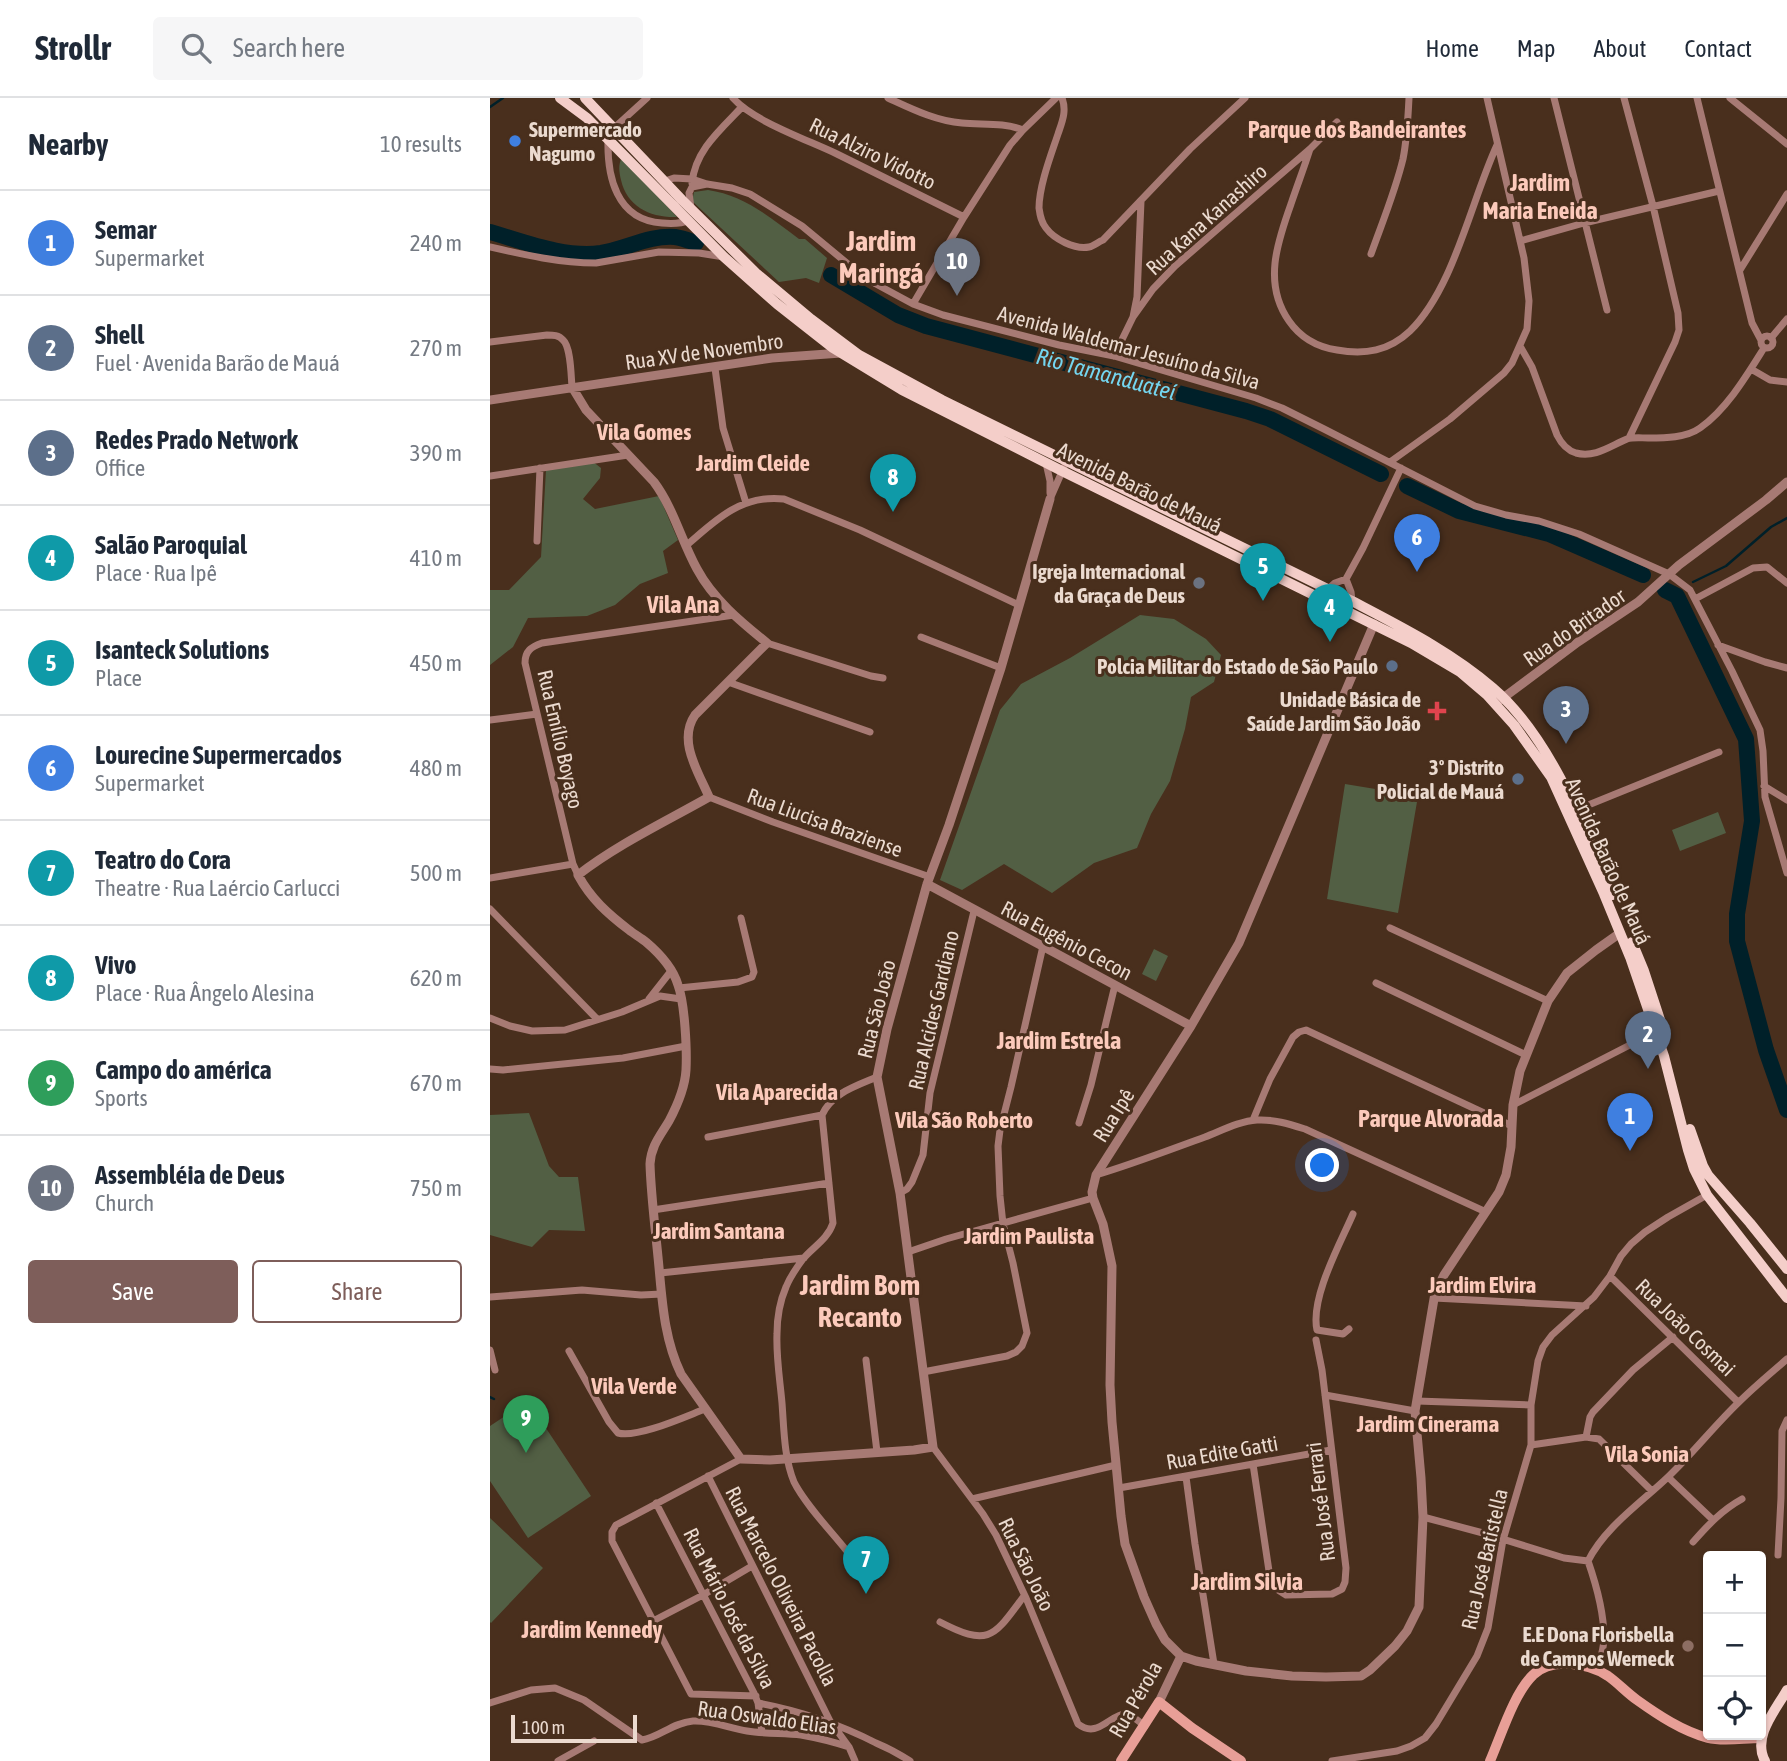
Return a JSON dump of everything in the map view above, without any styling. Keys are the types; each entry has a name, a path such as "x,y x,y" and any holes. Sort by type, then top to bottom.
{"main road":[{"name":"Avenida Barão de Mauá","path":"560,98 587,118 724,257 777,304 841,353 902,390 1046,463 1064,466 1352,601 1454,658 1499,701 1546,754 1576,810 1623,931"},
{"name":"Avenida Barão de Mauá","path":"585,98 756,273 859,355 1064,466 1433,655 1499,701 1551,777 1604,894 1644,971 1693,1141 1703,1166 1718,1189 1787,1269"},
{"path":"1374,624 1409,635 1413,633"},
{"name":"Avenida Barão de Mauá","path":"1660,1030 1688,1150 1707,1195 1787,1298"},
{"path":"1737,1234 1742,1225 1750,1223"},
{"path":"1490,1761 1513,1707 1529,1679 1547,1666 1562,1664 1597,1670 1669,1721 1703,1736"},
{"path":"1766,1729 1787,1690"},
{"path":"1159,1702 1241,1761"},
{"name":"Rua Pérola","path":"1121,1761 1159,1702"},
{"path":"1761,1740 1760,1749 1765,1761"}],"street":[{"path":"614,128 647,98"},
{"name":"Rua Alziro Vidotto","path":"733,98 741,108 964,217"},
{"path":"888,98 925,115 951,121 999,124 1023,130"},
{"path":"913,304 1010,145 1056,98"},
{"path":"1062,98 1065,104 1064,118 1041,190 1040,218 1045,228 1055,237 1087,248 1103,240 1190,149 1245,98"},
{"path":"1371,254 1403,158 1409,98"},
{"path":"1390,462 1493,384 1512,363 1527,329 1529,302 1520,241 1487,98"},
{"path":"1554,98 1607,310"},
{"path":"1624,98 1678,313 1675,342 1629,438"},
{"path":"1697,98 1752,323 1764,348"},
{"path":"1730,98 1787,144"},
{"path":"608,139 608,167 619,198 644,219 676,223 688,221 691,209 689,192 700,155 712,138 741,108"},
{"name":"Rua Kana Kanashiro","path":"1133,317 1153,289 1175,266 1310,149 1337,122"},
{"path":"1310,149 1279,239 1273,274 1275,292 1284,314 1305,338 1335,350 1357,352 1390,347 1411,330 1433,302 1450,268 1497,145"},
{"path":"664,181 674,178 692,183"},
{"name":"Avenida Waldemar Jesuíno da Silva","path":"692,183 732,188 750,194 802,226 876,284 913,304 943,315 1059,345 1114,356 1256,398 1282,408 1475,506 1539,521 1579,534 1669,574 1690,590 1760,730 1764,786 1770,817 1787,873"},
{"path":"1520,241 1718,191"},
{"path":"1740,270 1787,194"},
{"path":"1114,356 1133,317 1137,297 1141,201"},
{"path":"490,247 542,258 587,263 654,252 699,253 724,257"},
{"path":"1764,348 1772,346 1771,338 1787,319"},
{"path":"490,342 547,335 560,337 566,343 572,387 586,410 661,492 698,572 734,615 767,643 883,678"},
{"path":"1761,340 1766,336 1771,338"},
{"path":"1520,346 1532,367 1562,444 1575,453 1585,454 1609,449 1629,438 1682,436 1694,432 1714,417 1764,348"},
{"name":"Rua XV de Novembro","path":"490,400 793,355 841,353"},
{"path":"715,368 723,428 746,503"},
{"path":"1751,369 1770,380 1787,382"},
{"path":"490,475 628,455"},
{"name":"Rua São João","path":"1046,463 1051,499"},
{"name":"Rua São João","path":"1064,466 1051,499 1001,668 928,881 887,1029 877,1077 900,1194 933,1447 996,1535 1078,1724 1088,1730 1094,1729 1116,1716 1128,1713 1145,1726"},
{"path":"537,541 540,468"},
{"path":"1308,591 1327,590 1346,579 1401,468"},
{"name":"Rua do Britador","path":"1499,701 1578,642 1639,602 1679,565 1787,482"},
{"path":"686,545 729,511 746,503 771,498 784,499 860,530 1019,605"},
{"path":"1695,599 1753,569 1767,566 1787,583"},
{"path":"1346,579 1352,601"},
{"name":"Rua Emílio Boyago","path":"578,875 573,864 525,663 527,653 533,646 569,638 734,615"},
{"name":"Rua Ipê","path":"1181,1656 1165,1640 1144,1597 1125,1544 1110,1385 1112,1266 1103,1224 1092,1192 1096,1175 1191,1026 1239,943 1374,624"},
{"path":"921,637 1001,668"},
{"path":"741,1458 681,1374 668,1342 653,1210 650,1155 654,1143 672,1114 686,1072 686,1046 679,988 662,957 592,898 578,875 637,837 709,797 690,751 690,722 767,643"},
{"path":"1718,645 1787,668"},
{"path":"728,682 870,732"},
{"path":"490,720 537,714"},
{"path":"1576,810 1719,752"},
{"path":"1764,786 1787,800"},
{"name":"Rua Liucisa Braziense","path":"709,797 928,881"},
{"path":"490,878 573,864"},
{"name":"Rua Eugênio Cecon","path":"928,881 975,911 1191,1026"},
{"path":"490,909 597,1019"},
{"name":"Rua Alcides Gardiano","path":"900,1194 912,1182 923,1155 930,1093 975,911"},
{"path":"679,988 744,981 752,977 754,972 741,918"},
{"path":"1390,928 1548,1001"},
{"path":"1181,1656 1246,1671 1304,1677 1353,1676 1370,1671 1407,1631 1419,1607 1423,1517 1415,1411 1434,1298 1444,1275 1499,1192 1506,1175 1511,1147 1513,1105 1520,1071 1548,1001 1567,973 1623,931"},
{"path":"923,1372 1007,1356 1016,1352 1026,1339 1027,1325 1003,1223 999,1166 1000,1130 1043,946"},
{"path":"648,1000 671,971"},
{"path":"1376,983 1526,1055"},
{"path":"1079,1123 1115,985"},
{"path":"490,1018 532,1031 565,1030 622,1012 660,996 681,999"},
{"path":"1253,1120 1270,1079 1293,1037 1306,1030 1512,1126"},
{"path":"1513,1105 1660,1030"},
{"path":"490,1069 623,1058 686,1046"},
{"path":"846,1550 804,1498 795,1483 787,1458 777,1334 786,1287 804,1258 832,1229 834,1223 822,1115 825,1107 844,1091 877,1077"},
{"path":"708,1137 822,1115"},
{"path":"1096,1175 1253,1120 1278,1121 1305,1129 1486,1212"},
{"path":"653,1210 829,1183"},
{"name":"Rua José Batistella","path":"1332,1761 1397,1751 1425,1738 1436,1724 1477,1656 1488,1628 1503,1540 1531,1445 1531,1405 1543,1347 1552,1335 1594,1297 1610,1276 1621,1255 1645,1232 1707,1195"},
{"path":"908,1252 1093,1198"},
{"path":"1349,1329 1343,1334 1317,1330 1315,1322 1326,1274 1353,1214"},
{"path":"660,1273 804,1258"},
{"name":"Rua João Cosmai","path":"1610,1276 1738,1402"},
{"path":"490,1297 582,1290 662,1294"},
{"path":"1434,1298 1586,1306"},
{"path":"1586,1437 1587,1424 1593,1412 1633,1370 1673,1337"},
{"name":"Rua José Ferrari","path":"1253,1464 1269,1571 1275,1588 1286,1595 1307,1596 1332,1594 1342,1588 1346,1568 1316,1340"},
{"path":"490,1350 495,1370"},
{"path":"569,1351 618,1433 638,1433 705,1409"},
{"path":"1597,1670 1604,1637 1598,1597 1588,1561 1601,1540 1668,1477 1738,1402 1787,1359"},
{"path":"866,1360 877,1452"},
{"path":"1325,1395 1415,1411"},
{"path":"1417,1401 1531,1405"},
{"path":"1778,1555 1782,1431 1787,1420"},
{"path":"1531,1445 1586,1437 1599,1439 1652,1491"},
{"path":"910,1761 830,1721 757,1699 691,1694 612,1541 612,1532 616,1525 741,1458 760,1461 933,1447"},
{"name":"Rua Edite Gatti","path":"1119,1488 1331,1450"},
{"path":"972,1499 1116,1465"},
{"name":"Rua Marcelo Oliveira Pacolla","path":"708,1476 830,1721 849,1747 855,1761"},
{"path":"1186,1477 1214,1664"},
{"path":"1668,1477 1713,1519"},
{"path":"1693,1542 1713,1519 1742,1499"},
{"name":"Rua Mário José da Silva","path":"656,1503 757,1699 761,1732"},
{"path":"1423,1517 1564,1559 1588,1561"},
{"path":"653,1621 752,1566"},
{"path":"940,1622 962,1634 979,1637 991,1634 1000,1628 1024,1595"},
{"name":"Rua Pérola","path":"1159,1702 1181,1656"},
{"name":"Rua Oswaldo Elias","path":"490,1703 531,1690 555,1688 584,1700 642,1740 674,1725 693,1721 709,1722 748,1732 800,1735 849,1747"},
{"path":"558,1761 594,1741"}],"green space":[{"path":"622,157 677,217 649,213 634,204 621,180 619,168"},
{"path":"708,190 745,202 799,239 805,239 827,258 819,283 806,278 779,282 692,201 694,192"},
{"path":"592,461 601,468 600,478 583,499 595,509 659,496 678,540 663,551 668,573 640,584 615,605 587,616 528,618 513,647 490,665 490,590 509,590 541,557 546,470"},
{"path":"1140,615 1174,619 1206,639 1221,655 1214,682 1191,697 1170,781 1151,814 1137,848 1094,863 1052,893 1004,864 962,890 940,880 1000,710 1021,684"},
{"path":"1345,784 1418,796 1398,913 1327,899"},
{"path":"1718,812 1726,833 1680,851 1672,830"},
{"path":"1154,949 1168,956 1156,981 1142,974"},
{"path":"529,1113 549,1166 559,1177 578,1177 585,1231 549,1230 532,1247 490,1235 490,1115"},
{"path":"528,1401 591,1496 528,1538 490,1481 490,1426"},
{"path":"490,1518 543,1568 491,1623 490,1622"}],"waterway":[{"path":"490,107 503,98"},
{"name":"Rio Tamanduateí","path":"490,232 545,248 587,254 665,237 678,237 696,243"},
{"name":"Rio Tamanduateí","path":"831,275 898,315 926,326 1246,411 1270,419 1381,474"},
{"name":"Rio Tamanduateí","path":"1407,486 1459,511 1549,534 1643,575"},
{"path":"1693,582 1726,566 1771,527 1787,518"},
{"name":"Rio Tamanduateí","path":"1665,590 1677,596 1746,739 1752,821 1737,914 1737,941 1766,1050 1787,1110"},
{"path":"490,1397 494,1399"}],"place":[{"name":"Supermercado Nagumo","path":"515,141"},
{"name":"Assembléia de Deus","path":"957,296"},
{"name":"Vivo","path":"893,512"},
{"name":"Lourecine Supermercados","path":"1417,572"},
{"name":"Igreja Internacional da Graça de Deus","path":"1199,583"},
{"name":"Isanteck Solutions","path":"1263,601"},
{"name":"Salão Paroquial","path":"1330,642"},
{"name":"Polcia Militar do Estado de São Paulo","path":"1392,666"},
{"name":"Unidade Básica de Saúde Jardim São João","path":"1437,711"},
{"name":"Redes Prado Network","path":"1566,744"},
{"name":"3º Distrito Policial de Mauá","path":"1518,779"},
{"name":"Shell","path":"1648,1069"},
{"name":"Semar","path":"1630,1151"},
{"name":"Campo do américa","path":"526,1453"},
{"name":"Teatro do Cora","path":"866,1594"},
{"name":"E.E Dona Florisbella de Campos Werneck","path":"1688,1646"}],"district":[{"name":"Parque dos Bandeirantes","path":"1357,129"},
{"name":"Jardim Maria Eneida","path":"1540,196"},
{"name":"Jardim Maringá","path":"881,257"},
{"name":"Vila Gomes","path":"644,432"},
{"name":"Jardim Cleide","path":"753,463"},
{"name":"Vila Ana","path":"683,604"},
{"name":"Jardim Estrela","path":"1059,1040"},
{"name":"Vila Aparecida","path":"777,1092"},
{"name":"Parque Alvorada","path":"1431,1118"},
{"name":"Vila São Roberto","path":"964,1120"},
{"name":"Jardim Santana","path":"719,1231"},
{"name":"Jardim Paulista","path":"1029,1236"},
{"name":"Jardim Elvira","path":"1482,1285"},
{"name":"Jardim Bom Recanto","path":"860,1301"},
{"name":"Vila Verde","path":"634,1386"},
{"name":"Jardim Cinerama","path":"1428,1424"},
{"name":"Vila Sonia","path":"1647,1454"},
{"name":"Jardim Silvia","path":"1247,1581"},
{"name":"Jardim Kennedy","path":"592,1629"}]}
